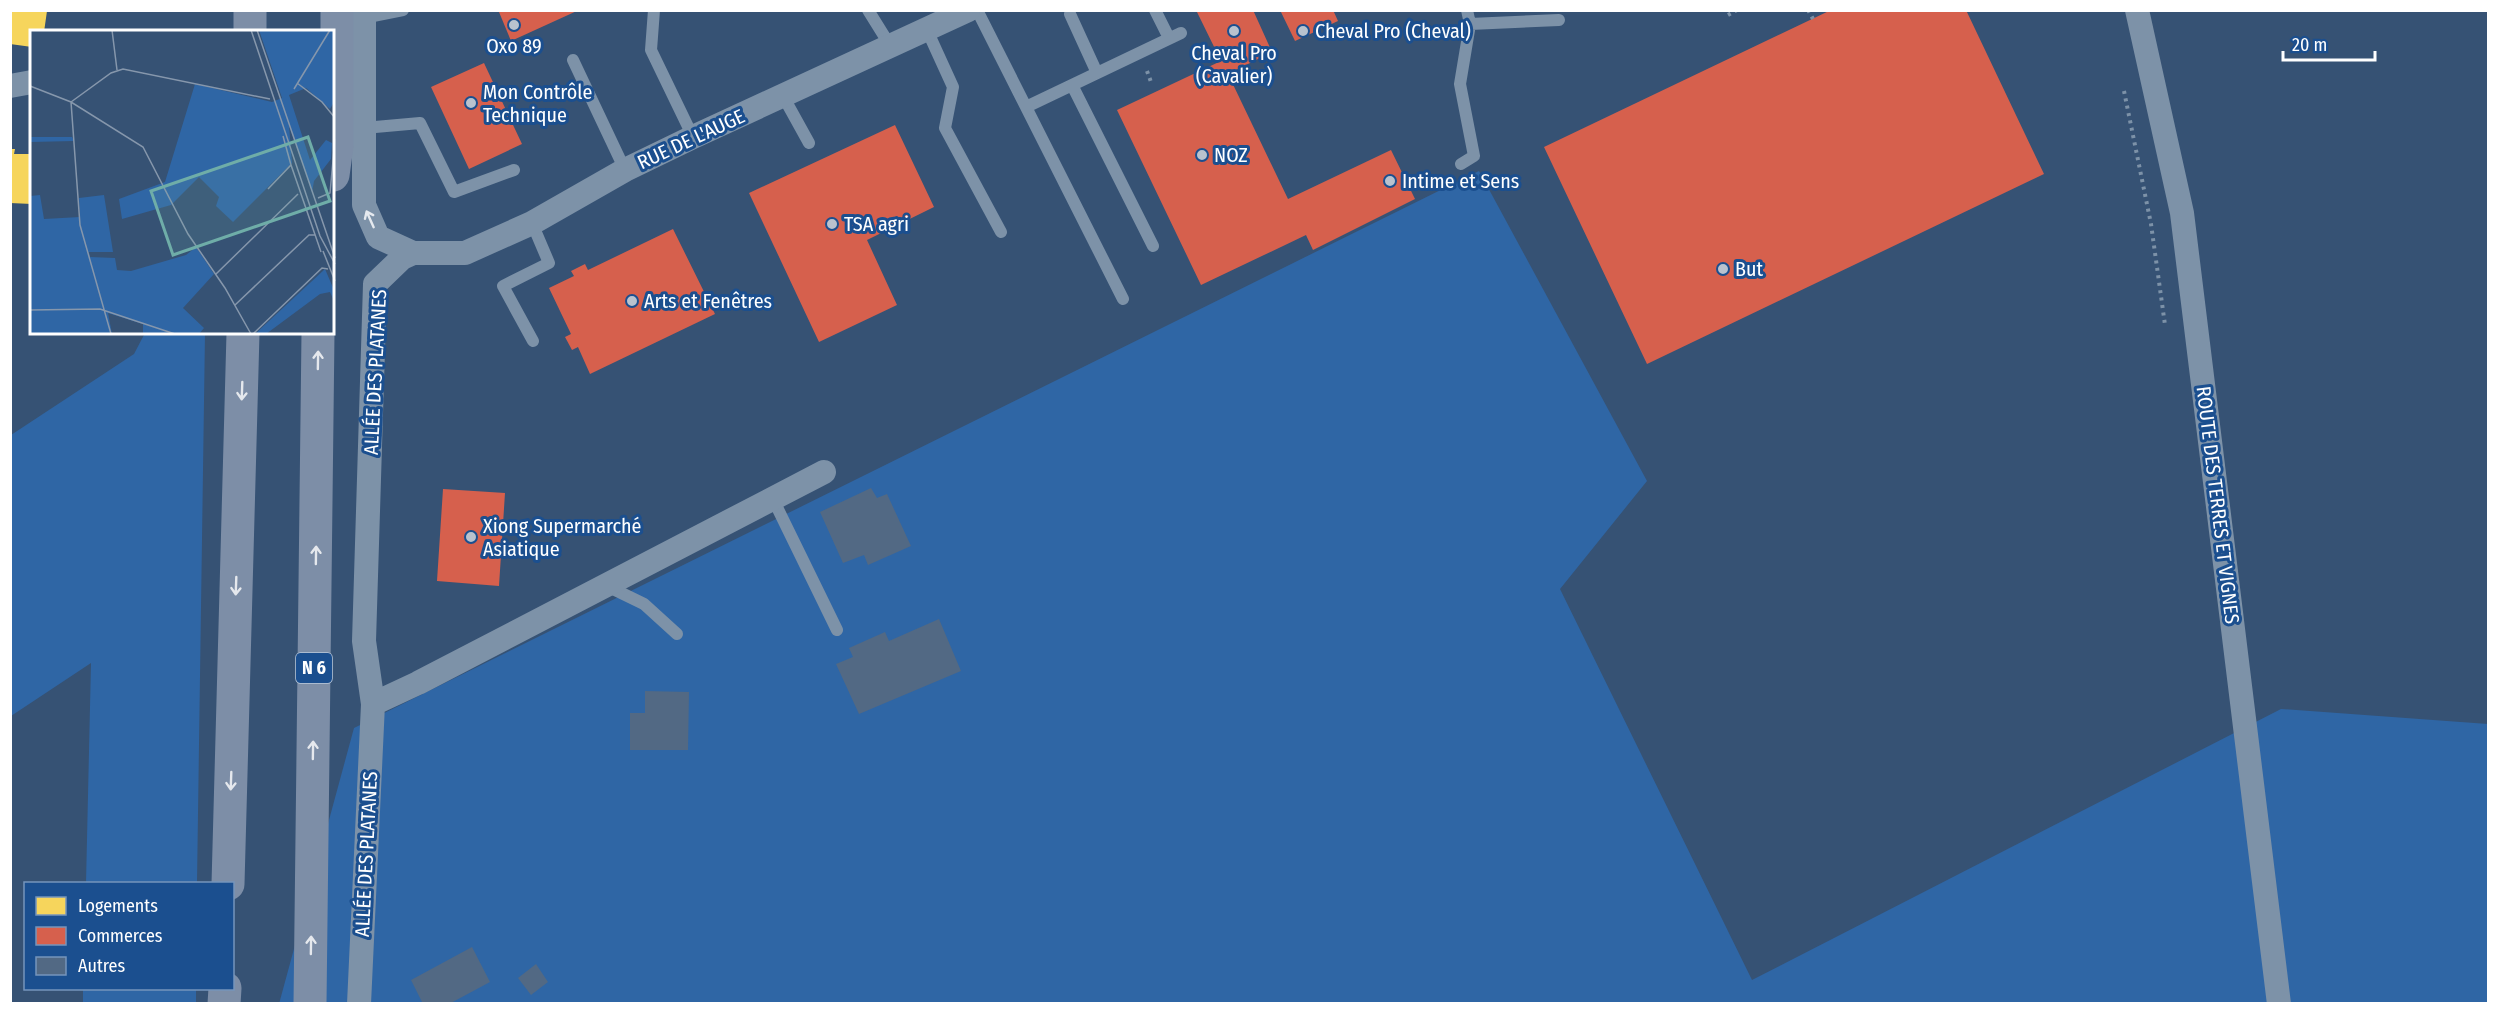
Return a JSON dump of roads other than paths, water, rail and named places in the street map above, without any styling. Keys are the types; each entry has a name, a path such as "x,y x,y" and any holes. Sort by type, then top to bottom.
{"main road":[{"path":"250,10 250,30"},
{"path":"318,10 318,30"},
{"path":"334,168 355,13"},
{"path":"228,882 243,334"},
{"name":"N 6","path":"310,1004 318,334"}],"street":[{"name":"RUE DE L'AUGE","path":"413,253 465,253 532,223 625,170 693,137 968,10"},
{"name":"ROUTE DES TERRES ET VIGNES","path":"2137,10 2182,213 2279,1004"},
{"path":"355,13 364,128 364,205 378,237 413,253"},
{"path":"10,86 30,82"},
{"name":"ALLÉE DES PLATANES","path":"359,1004 373,704 364,641 375,285 402,258 413,253"},
{"path":"373,704 607,586 824,472"}],"lane":[{"path":"355,13 403,10"},
{"path":"654,10 651,50 693,137"},
{"path":"868,10 891,47"},
{"path":"978,10 1123,299"},
{"path":"1026,107 1175,36 1155,10"},
{"path":"1461,164 1474,156 1460,84 1470,24 1467,10"},
{"path":"1070,14 1097,73"},
{"path":"1470,24 1560,20"},
{"path":"927,30 953,87 945,128 1001,232"},
{"path":"573,60 625,170"},
{"path":"1072,85 1153,246"},
{"path":"783,96 808,143"},
{"path":"364,128 420,123 454,192 514,170"},
{"path":"532,223 549,264 503,286 533,341"},
{"path":"773,500 837,630"},
{"path":"607,586 644,604 677,634"}],"place":[{"name":"Oxo 89","path":"514,25"},
{"name":"Cheval Pro (Cavalier)","path":"1234,31"},
{"name":"Cheval Pro (Cheval)","path":"1303,31"},
{"name":"Mon Contrôle Technique","path":"471,103"},
{"name":"NOZ","path":"1202,155"},
{"name":"Intime et Sens","path":"1390,181"},
{"name":"TSA agri","path":"832,224"},
{"name":"But","path":"1723,269"},
{"name":"Arts et Fenêtres","path":"632,301"},
{"name":"Xiong Supermarché Asiatique","path":"471,537"}]}
